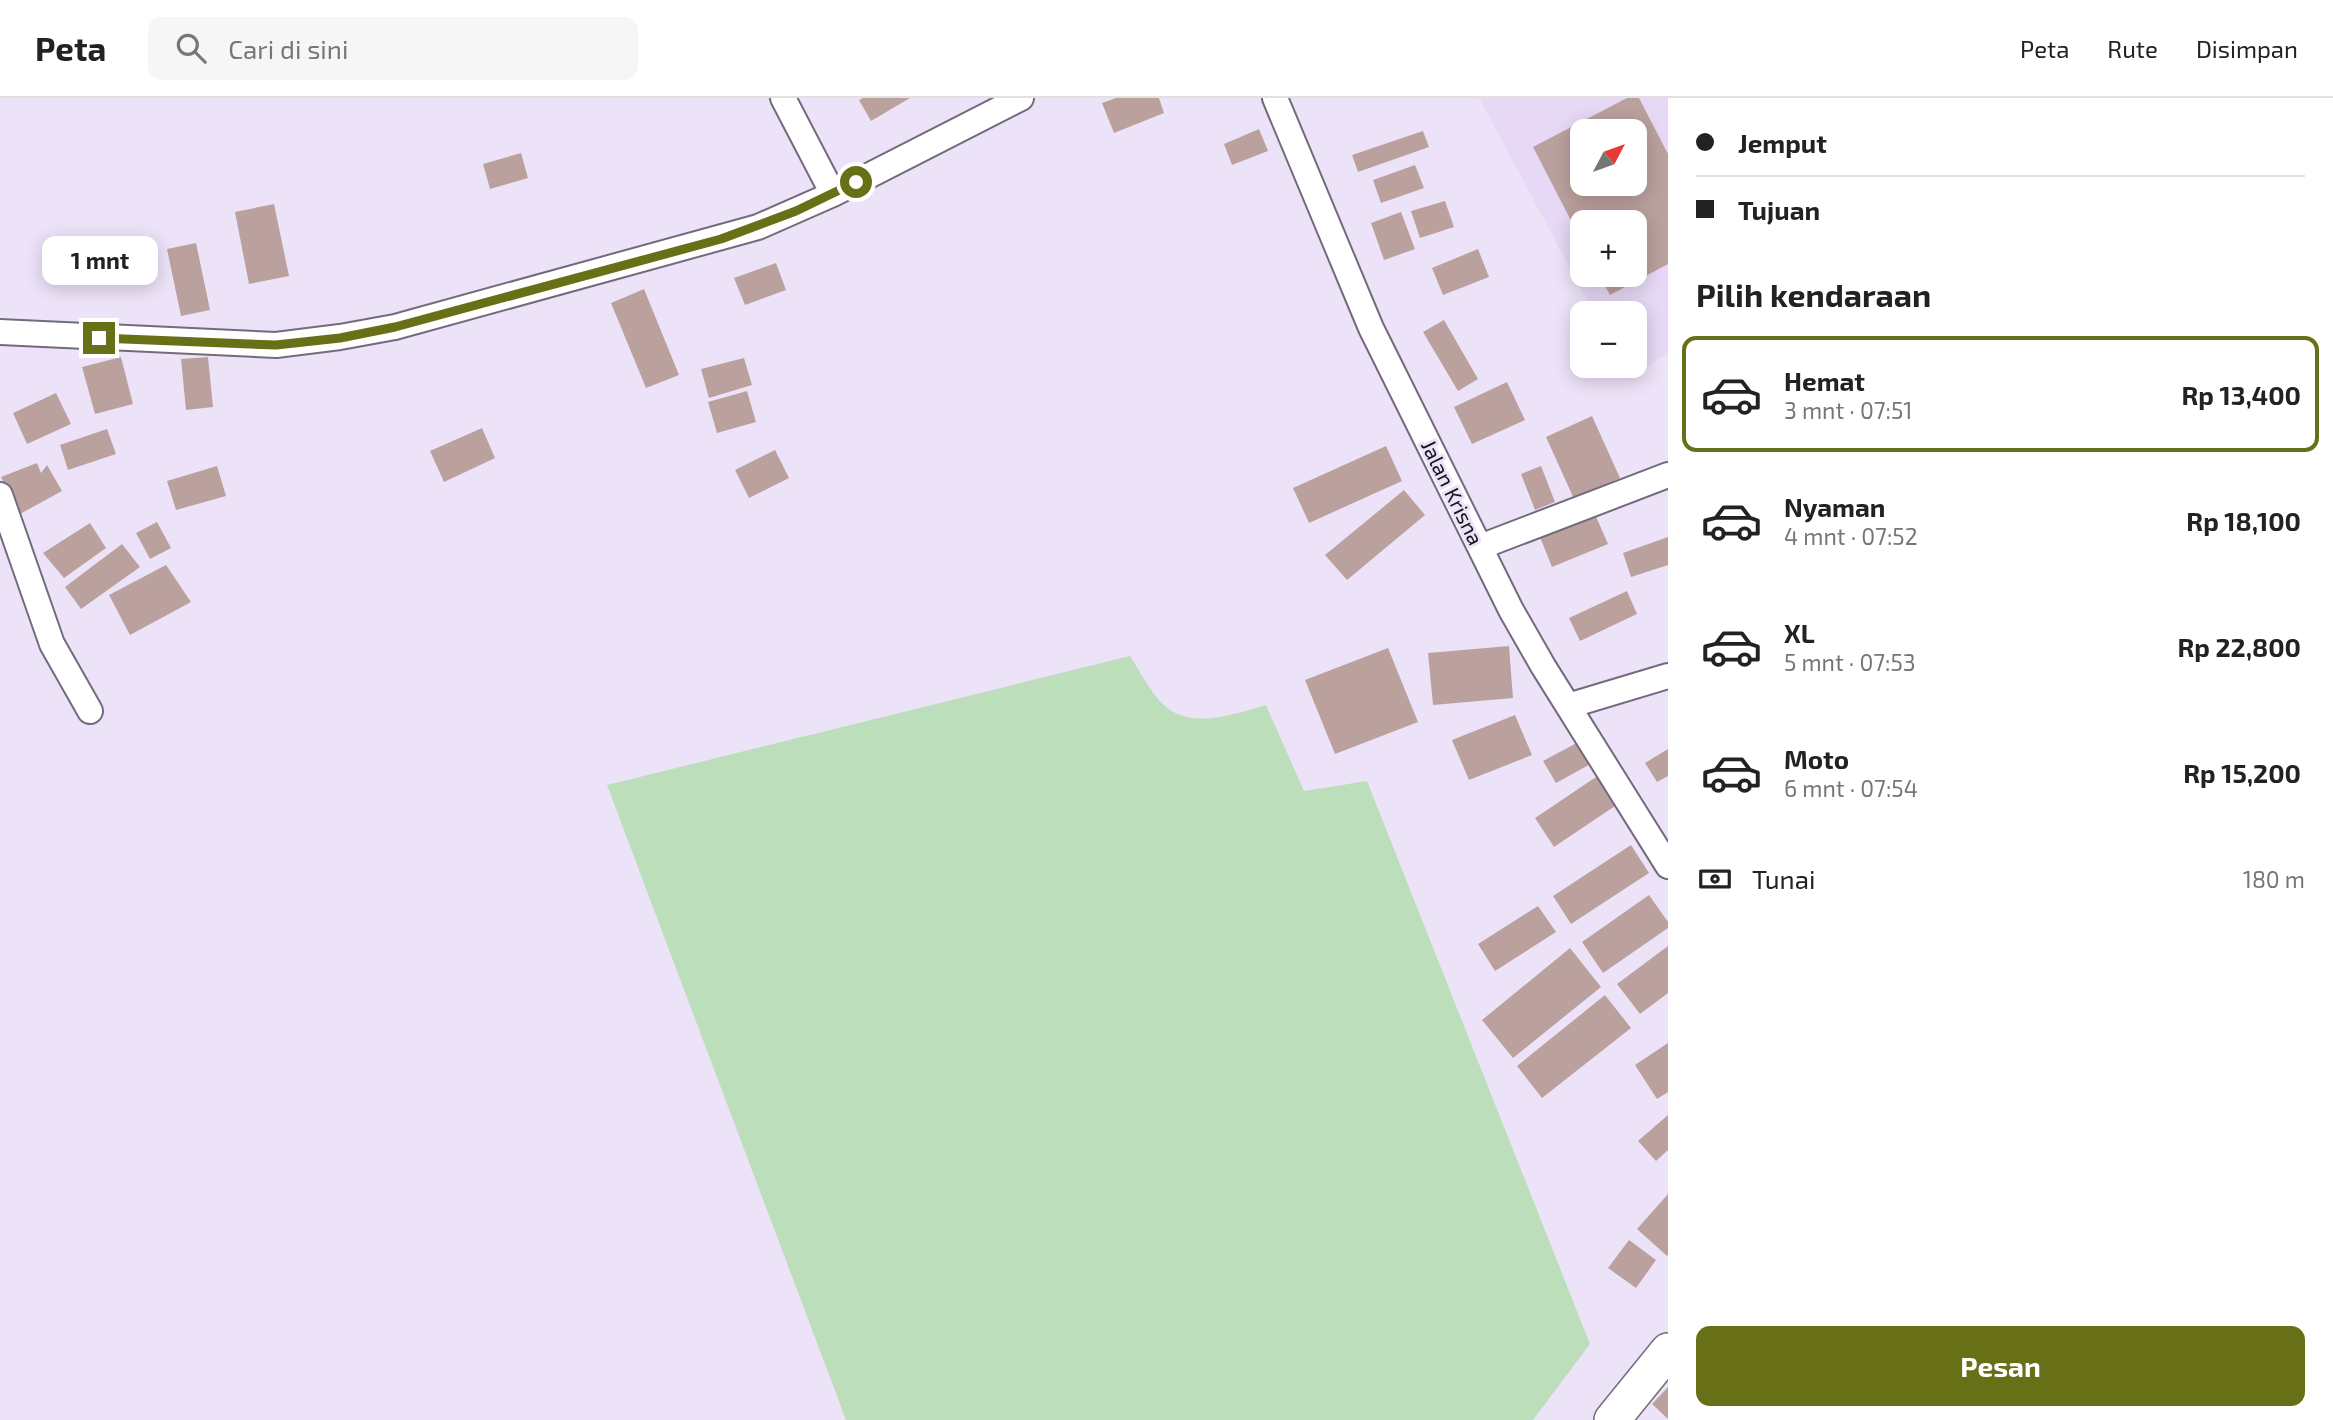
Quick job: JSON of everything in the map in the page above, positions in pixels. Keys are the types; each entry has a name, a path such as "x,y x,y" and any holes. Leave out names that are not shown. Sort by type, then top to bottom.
{"main road":[{"path":"1612,1420 1668,1351"}],"street":[{"path":"783,98 833,194"},
{"path":"0,332 276,345 340,338 395,327 721,239 784,216 833,194 1021,98"},
{"name":"Jalan Krisna","path":"1275,98 1371,328 1511,610 1668,866"},
{"path":"1480,547 1667,477"},
{"path":"0,495 52,644 90,711"},
{"path":"1568,706 1668,676"}],"shaded area":[{"path":"1479,98 1668,98 1668,353 1647,367 1647,301 1588,301 1580,287 1647,287 1647,210 1570,210 1570,268"}],"green space":[{"path":"1130,656 1155,695 1176,713 1201,719 1214,718 1266,705 1304,791 1367,781 1590,1344 1533,1420 846,1420 607,785"}],"building":[{"path":"910,98 871,121 859,100"},
{"path":"1116,98 1159,98 1164,113 1114,133 1102,103"},
{"path":"1627,98 1639,98 1668,154 1668,264 1647,275 1647,210 1570,210 1570,219 1533,147 1570,128 1570,196 1647,196 1647,119 1587,119"},
{"path":"1259,129 1268,151 1232,165 1224,144"},
{"path":"1423,131 1429,147 1358,172 1352,155"},
{"path":"521,153 528,178 490,189 483,164"},
{"path":"1415,165 1424,188 1381,203 1373,180"},
{"path":"1445,201 1454,227 1420,238 1411,211"},
{"path":"274,204 289,276 249,284 235,212"},
{"path":"1401,212 1415,249 1384,260 1371,223"},
{"path":"196,243 210,310 181,316 167,249"},
{"path":"1478,249 1489,277 1443,295 1432,268"},
{"path":"776,263 786,290 745,305 734,278"},
{"path":"1606,287 1625,287 1610,295"},
{"path":"644,289 679,375 646,388 611,303"},
{"path":"1444,320 1478,379 1458,391 1423,332"},
{"path":"121,357 133,404 95,414 82,367"},
{"path":"208,357 213,407 186,410 181,359"},
{"path":"744,358 752,385 709,398 701,369"},
{"path":"1507,382 1525,420 1472,444 1454,407"},
{"path":"747,391 756,422 717,433 708,402"},
{"path":"56,393 71,424 27,444 13,413"},
{"path":"1592,416 1620,478 1574,499 1546,437"},
{"path":"482,428 495,458 444,482 430,451"},
{"path":"107,429 116,454 68,470 60,445"},
{"path":"1386,446 1402,481 1309,523 1293,488"},
{"path":"775,450 789,478 749,498 735,470"},
{"path":"37,463 41,473 47,465 62,491 20,514 1,477"},
{"path":"217,466 226,496 176,510 167,481"},
{"path":"1541,466 1555,502 1535,510 1521,474"},
{"path":"1404,490 1425,515 1347,580 1325,555"},
{"path":"1591,505 1608,544 1552,567 1536,527"},
{"path":"157,522 171,548 150,559 136,533"},
{"path":"90,523 106,548 64,578 43,553"},
{"path":"1668,537 1668,565 1631,577 1623,553"},
{"path":"122,544 140,567 81,609 65,587"},
{"path":"166,565 191,602 130,635 109,595"},
{"path":"1627,591 1637,614 1580,641 1569,618"},
{"path":"1509,646 1513,698 1433,705 1428,653"},
{"path":"1388,648 1418,722 1335,754 1305,680"},
{"path":"1515,715 1532,755 1469,780 1452,740"},
{"path":"1584,739 1596,761 1556,783 1543,761"},
{"path":"1668,749 1668,776 1657,782 1645,763"},
{"path":"1599,775 1618,804 1554,847 1535,818"},
{"path":"1631,845 1649,873 1571,924 1553,896"},
{"path":"1649,895 1668,922 1668,928 1603,973 1582,942"},
{"path":"1538,906 1556,932 1495,971 1478,944"},
{"path":"1668,946 1668,993 1640,1014 1617,984"},
{"path":"1570,948 1601,987 1513,1058 1482,1020"},
{"path":"1605,995 1631,1028 1542,1098 1517,1066"},
{"path":"1668,1043 1668,1092 1657,1099 1635,1065"},
{"path":"1668,1115 1668,1150 1656,1161 1638,1141"},
{"path":"1668,1194 1668,1254 1667,1256 1637,1229"},
{"path":"1629,1240 1656,1260 1636,1288 1608,1268"},
{"path":"1668,1387 1668,1419 1652,1404"}],"route":[{"path":"99,338 276,345 340,338 395,327 721,239 796,211 856,182"}]}
